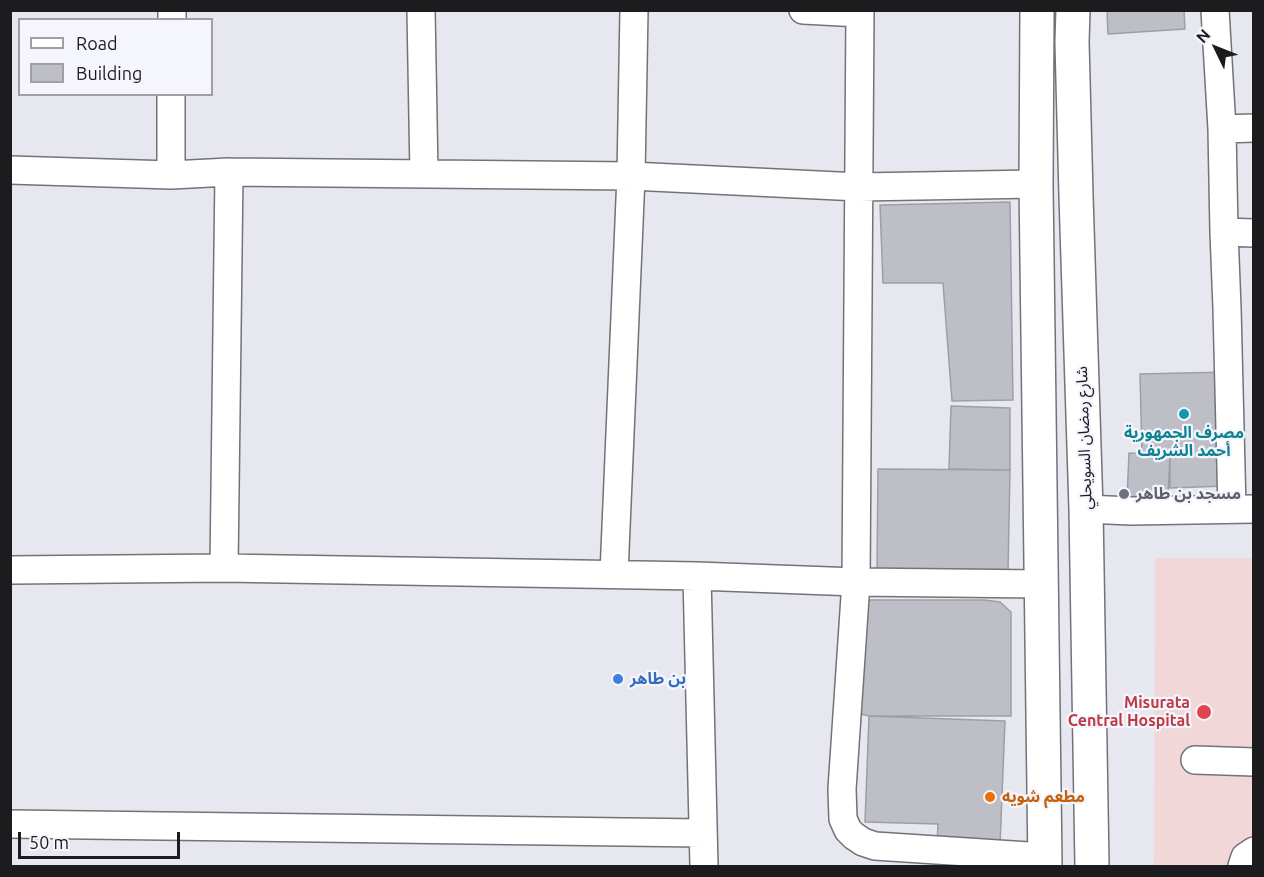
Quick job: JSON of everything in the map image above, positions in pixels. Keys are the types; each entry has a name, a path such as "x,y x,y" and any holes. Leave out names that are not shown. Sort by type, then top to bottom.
{"main road":[{"path":"1037,10 1036,184 1044,862"},
{"name":"شارع رمضان السويحلي","path":"1073,10 1072,42 1086,509 1092,867"}],"street":[{"path":"421,10 424,174"},
{"path":"614,574 630,176 634,10"},
{"path":"803,10 860,12 856,582 842,789 843,819 854,836 875,846 1044,862"},
{"path":"1086,509 1131,511 1243,509 1227,308 1222,129 1215,10"},
{"path":"171,96 171,175"},
{"path":"1222,129 1254,128"},
{"path":"10,170 171,175 229,172 630,176 859,187 1036,184"},
{"path":"224,568 229,172"},
{"path":"1224,232 1254,233"},
{"path":"10,570 224,568 614,574 1041,585"},
{"path":"697,576 704,867"},
{"path":"1195,760 1254,762"},
{"path":"10,824 702,833"},
{"path":"1242,867 1245,857 1254,851"}],"shaded area":[{"name":"Misurata Central Hospital","path":"1155,558 1253,558 1253,866 1154,866"}],"building":[{"path":"1107,10 1184,10 1185,29 1108,34"},
{"path":"1010,202 1013,400 952,401 943,283 883,283 880,205"},
{"name":"مصرف الجمهورية أحمد الشريف","path":"1227,372 1226,486 1170,488 1170,454 1142,454 1140,374"},
{"path":"951,406 1010,408 1010,470 949,469"},
{"path":"1129,453 1170,454 1168,497 1127,499"},
{"path":"878,469 1010,470 1008,571 877,569"},
{"path":"862,600 1000,602 1011,612 1011,716 869,716 861,714"},
{"path":"869,716 1005,721 1000,845 937,843 938,824 865,822"},
{"path":"1005,863 1005,866 924,866"}],"place":[{"name":"مصرف الجمهورية أحمد الشريف","path":"1184,414"},
{"name":"مسجد بن طاهر","path":"1124,494"},
{"name":"بن طاهر","path":"618,679"},
{"name":"Misurata Central Hospital","path":"1204,712"},
{"name":"مطعم شويه","path":"990,797"}]}
